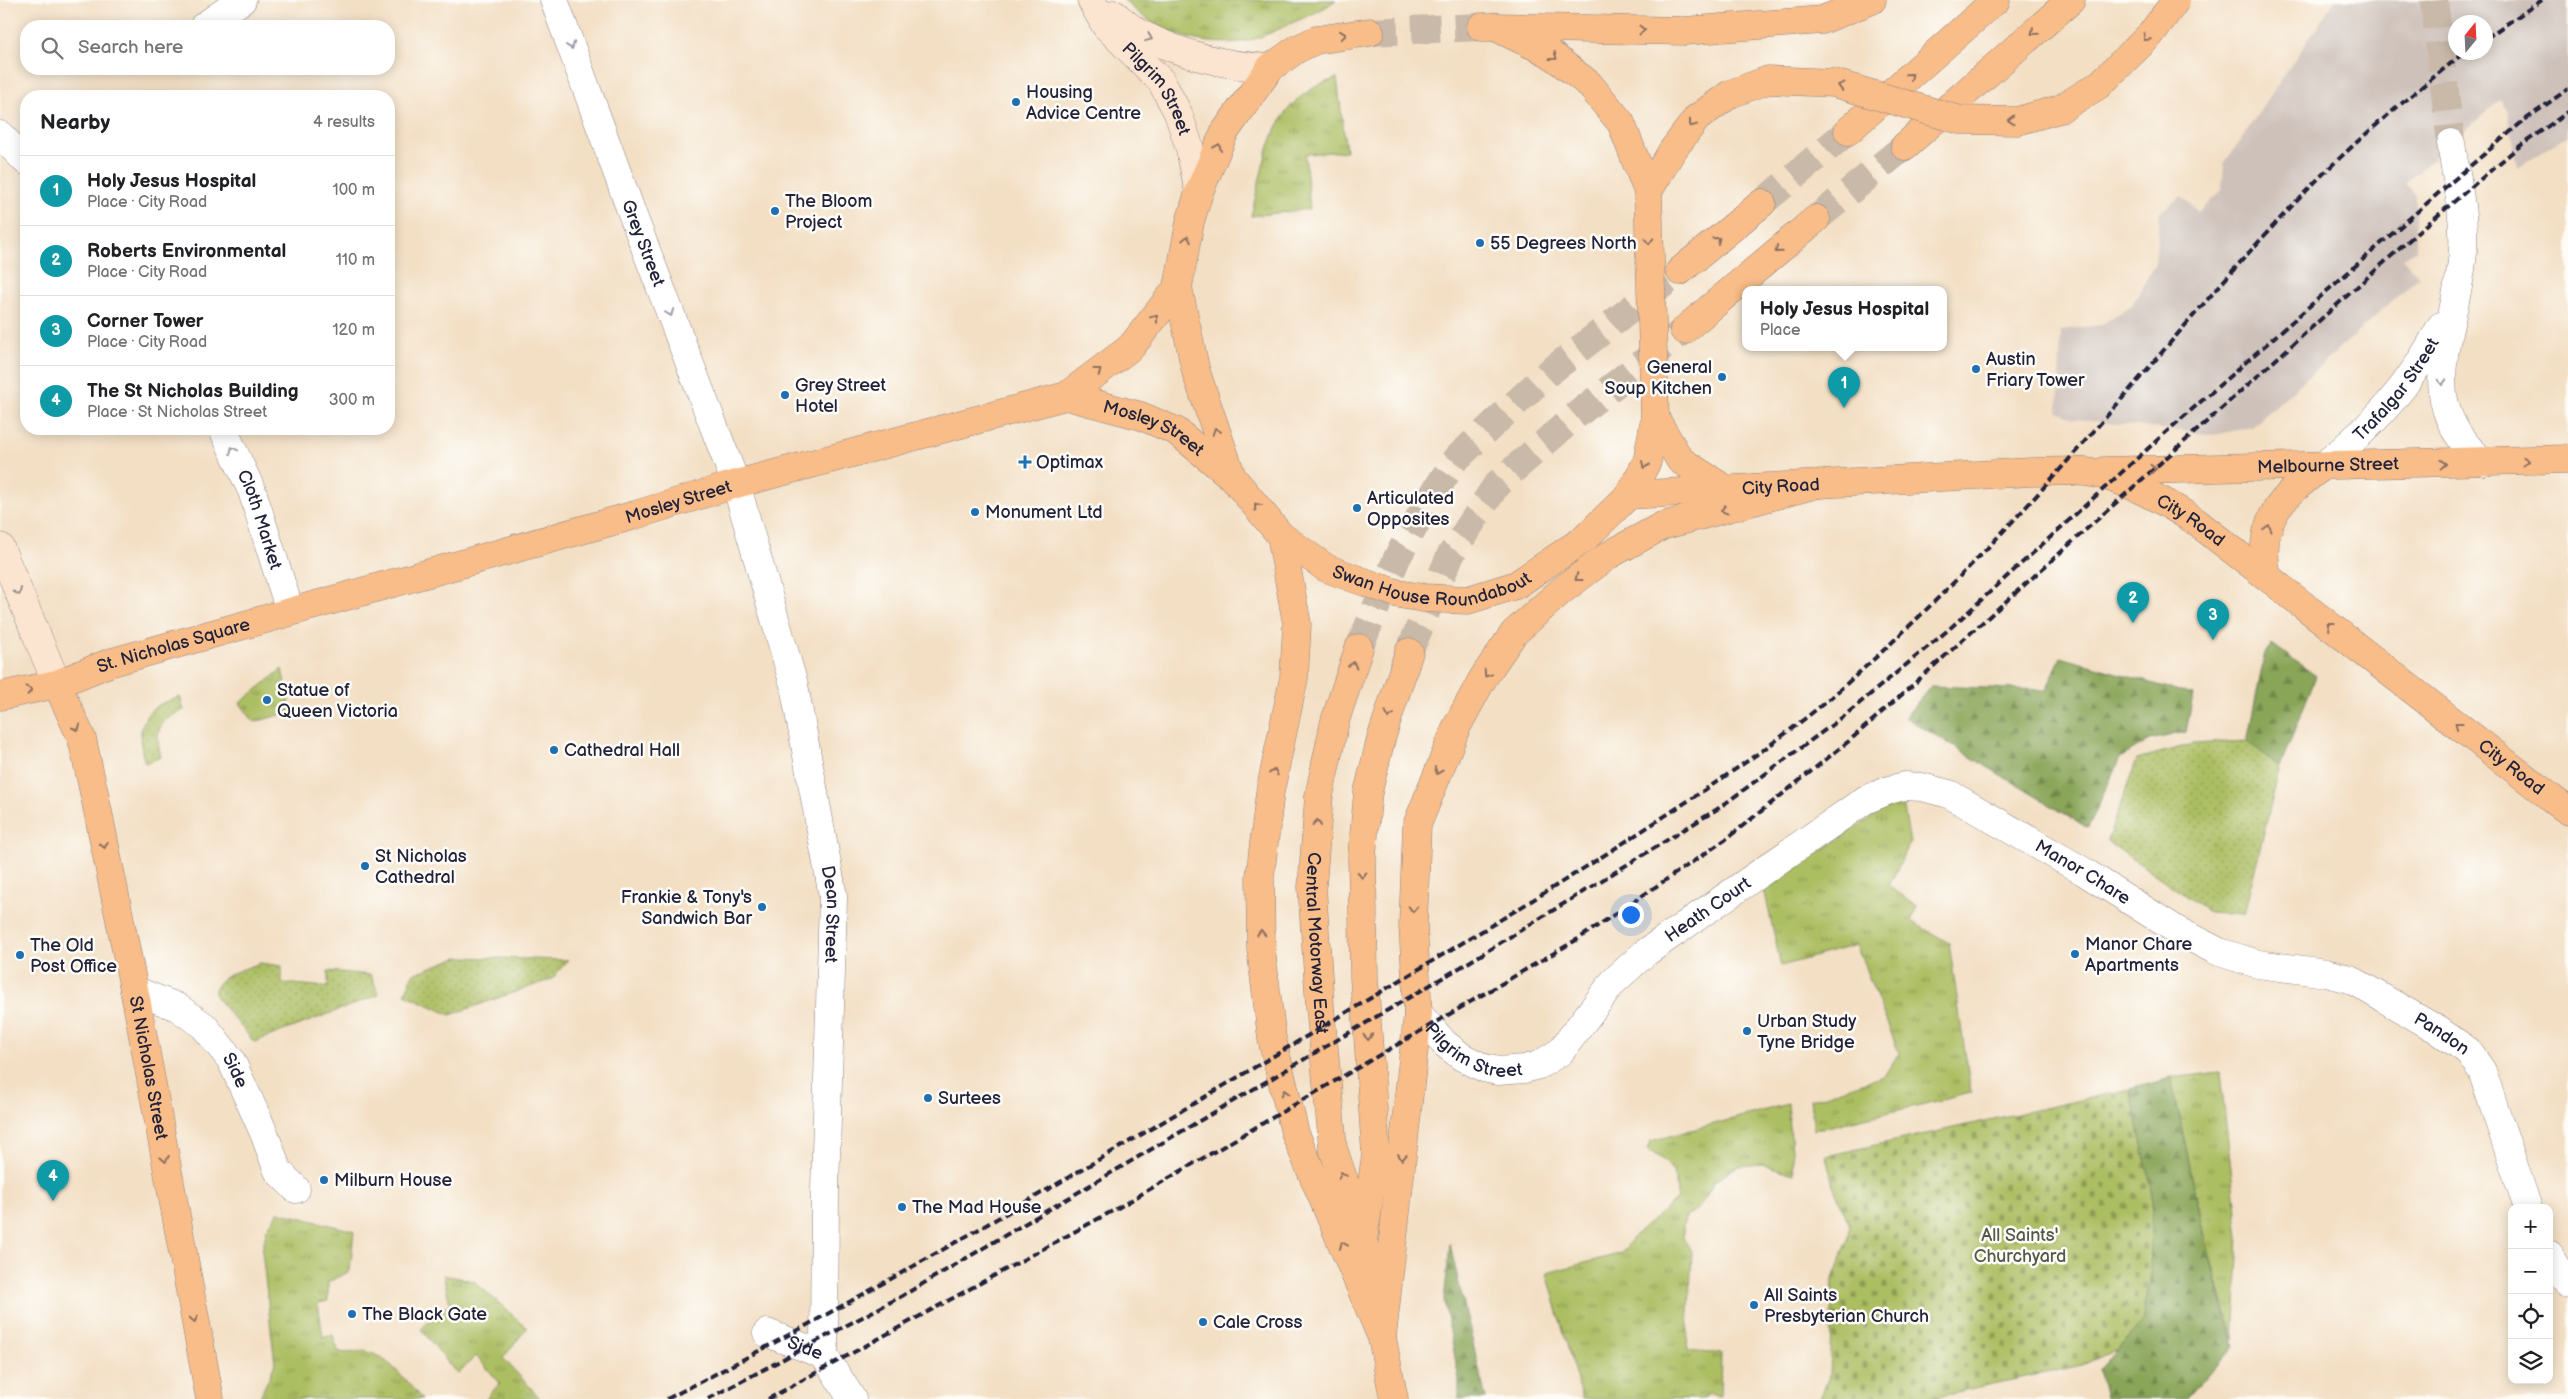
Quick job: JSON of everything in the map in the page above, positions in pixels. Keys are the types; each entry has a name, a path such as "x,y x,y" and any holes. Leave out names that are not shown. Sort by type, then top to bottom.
{"main road":[{"name":"Swan House Roundabout","path":"1370,32 1316,40 1297,49 1270,68 1224,133 1199,192 1190,222 1178,287 1196,372 1232,477 1281,536 1326,568 1399,594 1423,598 1468,600 1516,585 1550,564 1584,539 1629,496 1647,462 1655,418 1648,192 1621,123 1589,84 1549,53 1488,27 1685,31 1822,20 1872,0"},
{"path":"1848,131 1996,0"},
{"path":"1905,146 2071,0"},
{"path":"1648,192 1672,151 1697,118 1730,94 1768,80 1834,84 1960,120 2017,121 2060,109 2099,85 2151,34 2176,0"},
{"path":"1680,271 1762,203"},
{"path":"1684,330 1816,219"},
{"name":"Mosley Street","path":"290,611 635,515 736,484 1066,396 1131,348 1178,287"},
{"name":"Mosley Street","path":"1066,396 1141,416 1176,431 1232,477"},
{"name":"City Road","path":"1655,418 1680,460 1725,489"},
{"name":"Melbourne Street","path":"2087,472 2568,459"},
{"path":"2267,576 2264,550 2265,538 2276,507 2297,485 2322,467"},
{"name":"City Road","path":"1629,496 1821,483 2087,472 2134,488 2175,508 2267,576 2568,810"},
{"path":"1382,1338 1418,1013 1413,925 1417,825 1457,726 1483,678 1514,634 1561,591 1608,555 1662,526 1821,483"},
{"path":"1281,536 1297,624 1294,678 1270,792 1260,877 1261,949 1272,1038 1295,1133 1382,1338 1394,1399"},
{"name":"St. Nicholas Square","path":"0,696 57,684 109,662 290,611"},
{"name":"Central Motorway East","path":"1359,648 1335,721 1319,796 1312,887 1320,1006 1333,1148 1363,1238 1382,1338"},
{"name":"Central Motorway East","path":"1363,1238 1376,1155 1364,977 1362,856 1368,792 1381,739 1409,652"},
{"name":"St Nicholas Street","path":"57,684 82,739 134,990 210,1399"}],"street":[{"path":"213,20 242,0"},
{"name":"Grey Street","path":"554,0 633,216 736,484"},
{"name":"Pilgrim Street","path":"1091,0 1106,25 1161,81 1178,113 1190,149 1199,192"},
{"name":"Pilgrim Street","path":"1095,0 1141,35 1191,55 1246,67 1270,68"},
{"path":"0,135 20,155"},
{"name":"Trafalgar Street","path":"2451,144 2463,222 2464,247 2462,272 2454,300 2442,366 2442,390 2445,405 2458,436 2468,450 2484,462"},
{"name":"Trafalgar Street","path":"2322,467 2375,421 2397,397 2430,349 2454,300"},
{"name":"Cloth Market","path":"226,435 252,491 290,611"},
{"name":"Dean Street","path":"736,484 794,685 833,886 824,1355"},
{"path":"0,547 57,684"},
{"name":"Manor Chare","path":"1904,786 1930,788 1960,799 2083,871 2178,931 2219,952 2258,964"},
{"name":"Heath Court","path":"1539,1065 1560,1052 1603,994 1645,954 1865,800 1904,786"},
{"name":"Pandon","path":"2258,964 2326,973 2350,979 2438,1030 2468,1051 2482,1071 2527,1204"},
{"name":"Side","path":"134,990 177,1007 204,1026 231,1060 264,1133 278,1171 296,1188"},
{"name":"Pilgrim Street","path":"1418,1013 1454,1052 1478,1065 1498,1071 1524,1069 1539,1065"},
{"path":"2553,1261 2568,1285"},
{"name":"Side","path":"767,1333 824,1355 852,1399"}],"shaded area":[{"path":"2335,0 2568,0 2568,135 2518,167 2508,112 2500,100 2405,183 2416,195 2416,251 2402,258 2419,277 2252,427 2214,435 2074,419 2058,412 2061,330 2101,325 2132,305 2155,263 2160,212 2182,196 2198,212 2222,190 2224,164"}],"green space":[{"path":"1124,0 1336,0 1315,13 1264,36 1252,40 1229,43 1196,40 1180,36 1137,12"},
{"path":"1337,78 1346,151 1305,154 1310,209 1251,216 1267,152 1274,132 1284,115 1297,100 1315,87"},
{"path":"2272,644 2316,676 2280,767 2247,741 2265,653"},
{"path":"2061,657 2193,695 2186,732 2150,740 2120,758 2088,828 1905,717 1931,686 2046,690"},
{"path":"282,669 291,712 254,722 240,703"},
{"path":"180,697 184,710 169,718 160,727 158,739 161,757 145,763 141,749 141,734 142,726 148,713 163,703"},
{"path":"2247,741 2280,767 2244,914 2209,912 2107,841 2137,759 2193,744"},
{"path":"1902,797 1910,843 1889,886 1917,906 1911,921 1949,943 1971,1093 1814,1130 1810,1100 1884,1076 1899,1053 1856,945 1781,966 1764,889"},
{"path":"458,957 568,960 552,979 450,1015 405,994 413,974"},
{"path":"260,963 282,966 282,983 328,987 328,971 371,975 379,995 254,1042 215,996 215,989 224,978"},
{"path":"2220,1072 2239,1238 2233,1340 2206,1241 2171,1078"},
{"path":"2171,1078 2206,1241 2233,1346 2187,1399 2106,1399 2099,1369 2142,1322 2152,1192 2130,1089"},
{"name":"All Saints' Churchyard","path":"2130,1089 2152,1192 2150,1279 2142,1322 2116,1350 2082,1365 1923,1399 1820,1399 1829,1376 1833,1279 1849,1237 1850,1226 1833,1185 1826,1156"},
{"path":"1788,1104 1794,1174 1762,1164 1740,1166 1730,1170 1715,1181 1699,1208 1686,1217 1683,1225 1683,1238 1692,1252 1687,1350 1721,1353 1720,1396 1708,1394 1704,1399 1582,1399 1547,1273 1622,1253 1635,1235 1677,1199 1674,1175 1667,1164 1648,1150 1651,1141"},
{"path":"278,1212 354,1231 350,1271 328,1282 328,1301 318,1303 323,1337 333,1335 338,1351 346,1353 364,1351 384,1360 398,1372 422,1399 259,1399 275,1364 262,1251 267,1229"},
{"path":"1450,1245 1486,1399 1459,1399 1459,1379 1444,1300"},
{"path":"443,1275 474,1281 527,1328 503,1358 541,1399 486,1399 500,1383 476,1356 457,1374 421,1329 450,1303"}],"tunnel":[{"path":"2434,0 2451,143"},
{"path":"1370,32 1481,27"},
{"path":"1762,203 1848,131"},
{"path":"1816,219 1905,146"},
{"path":"1359,648 1397,558 1425,507 1455,460 1547,374 1680,271"},
{"path":"1409,652 1450,556 1497,484 1579,413 1684,330"}],"railway":[{"path":"2493,33 2542,0"},
{"path":"667,1399 934,1255 1109,1154 1581,870 1769,746 1836,693 1939,597 2005,530 2289,209 2335,162 2455,60"},
{"path":"708,1399 902,1296 1466,964 1719,808 1844,716 1947,631 2164,434 2442,190 2522,122 2568,89"},
{"path":"768,1399 1116,1209 1578,939 1725,840 1849,741 2416,234 2516,149 2568,112"}],"place":[{"name":"Housing Advice Centre","path":"1016,102"},
{"name":"The Bloom Project","path":"775,211"},
{"name":"55 Degrees North","path":"1480,243"},
{"name":"Austin Friary Tower","path":"1976,369"},
{"name":"General Soup Kitchen","path":"1722,377"},
{"name":"Grey Street Hotel","path":"785,395"},
{"name":"Holy Jesus Hospital","path":"1844,408"},
{"name":"Optimax","path":"1025,462"},
{"name":"Articulated Opposites","path":"1357,508"},
{"name":"Monument Ltd","path":"975,512"},
{"name":"Roberts Environmental","path":"2133,623"},
{"name":"Corner Tower","path":"2213,640"},
{"name":"Statue of Queen Victoria","path":"267,700"},
{"name":"Cathedral Hall","path":"554,750"},
{"name":"St Nicholas Cathedral","path":"365,866"},
{"name":"Frankie & Tony's Sandwich Bar","path":"762,907"},
{"name":"Manor Chare Apartments","path":"2075,954"},
{"name":"The Old Post Office","path":"20,955"},
{"name":"Urban Study Tyne Bridge","path":"1747,1031"},
{"name":"Surtees","path":"928,1098"},
{"name":"Milburn House","path":"324,1180"},
{"name":"The St Nicholas Building","path":"53,1201"},
{"name":"The Mad House","path":"902,1207"},
{"name":"All Saints Presbyterian Church","path":"1754,1305"},
{"name":"The Black Gate","path":"352,1314"},
{"name":"Cale Cross","path":"1203,1322"}]}
